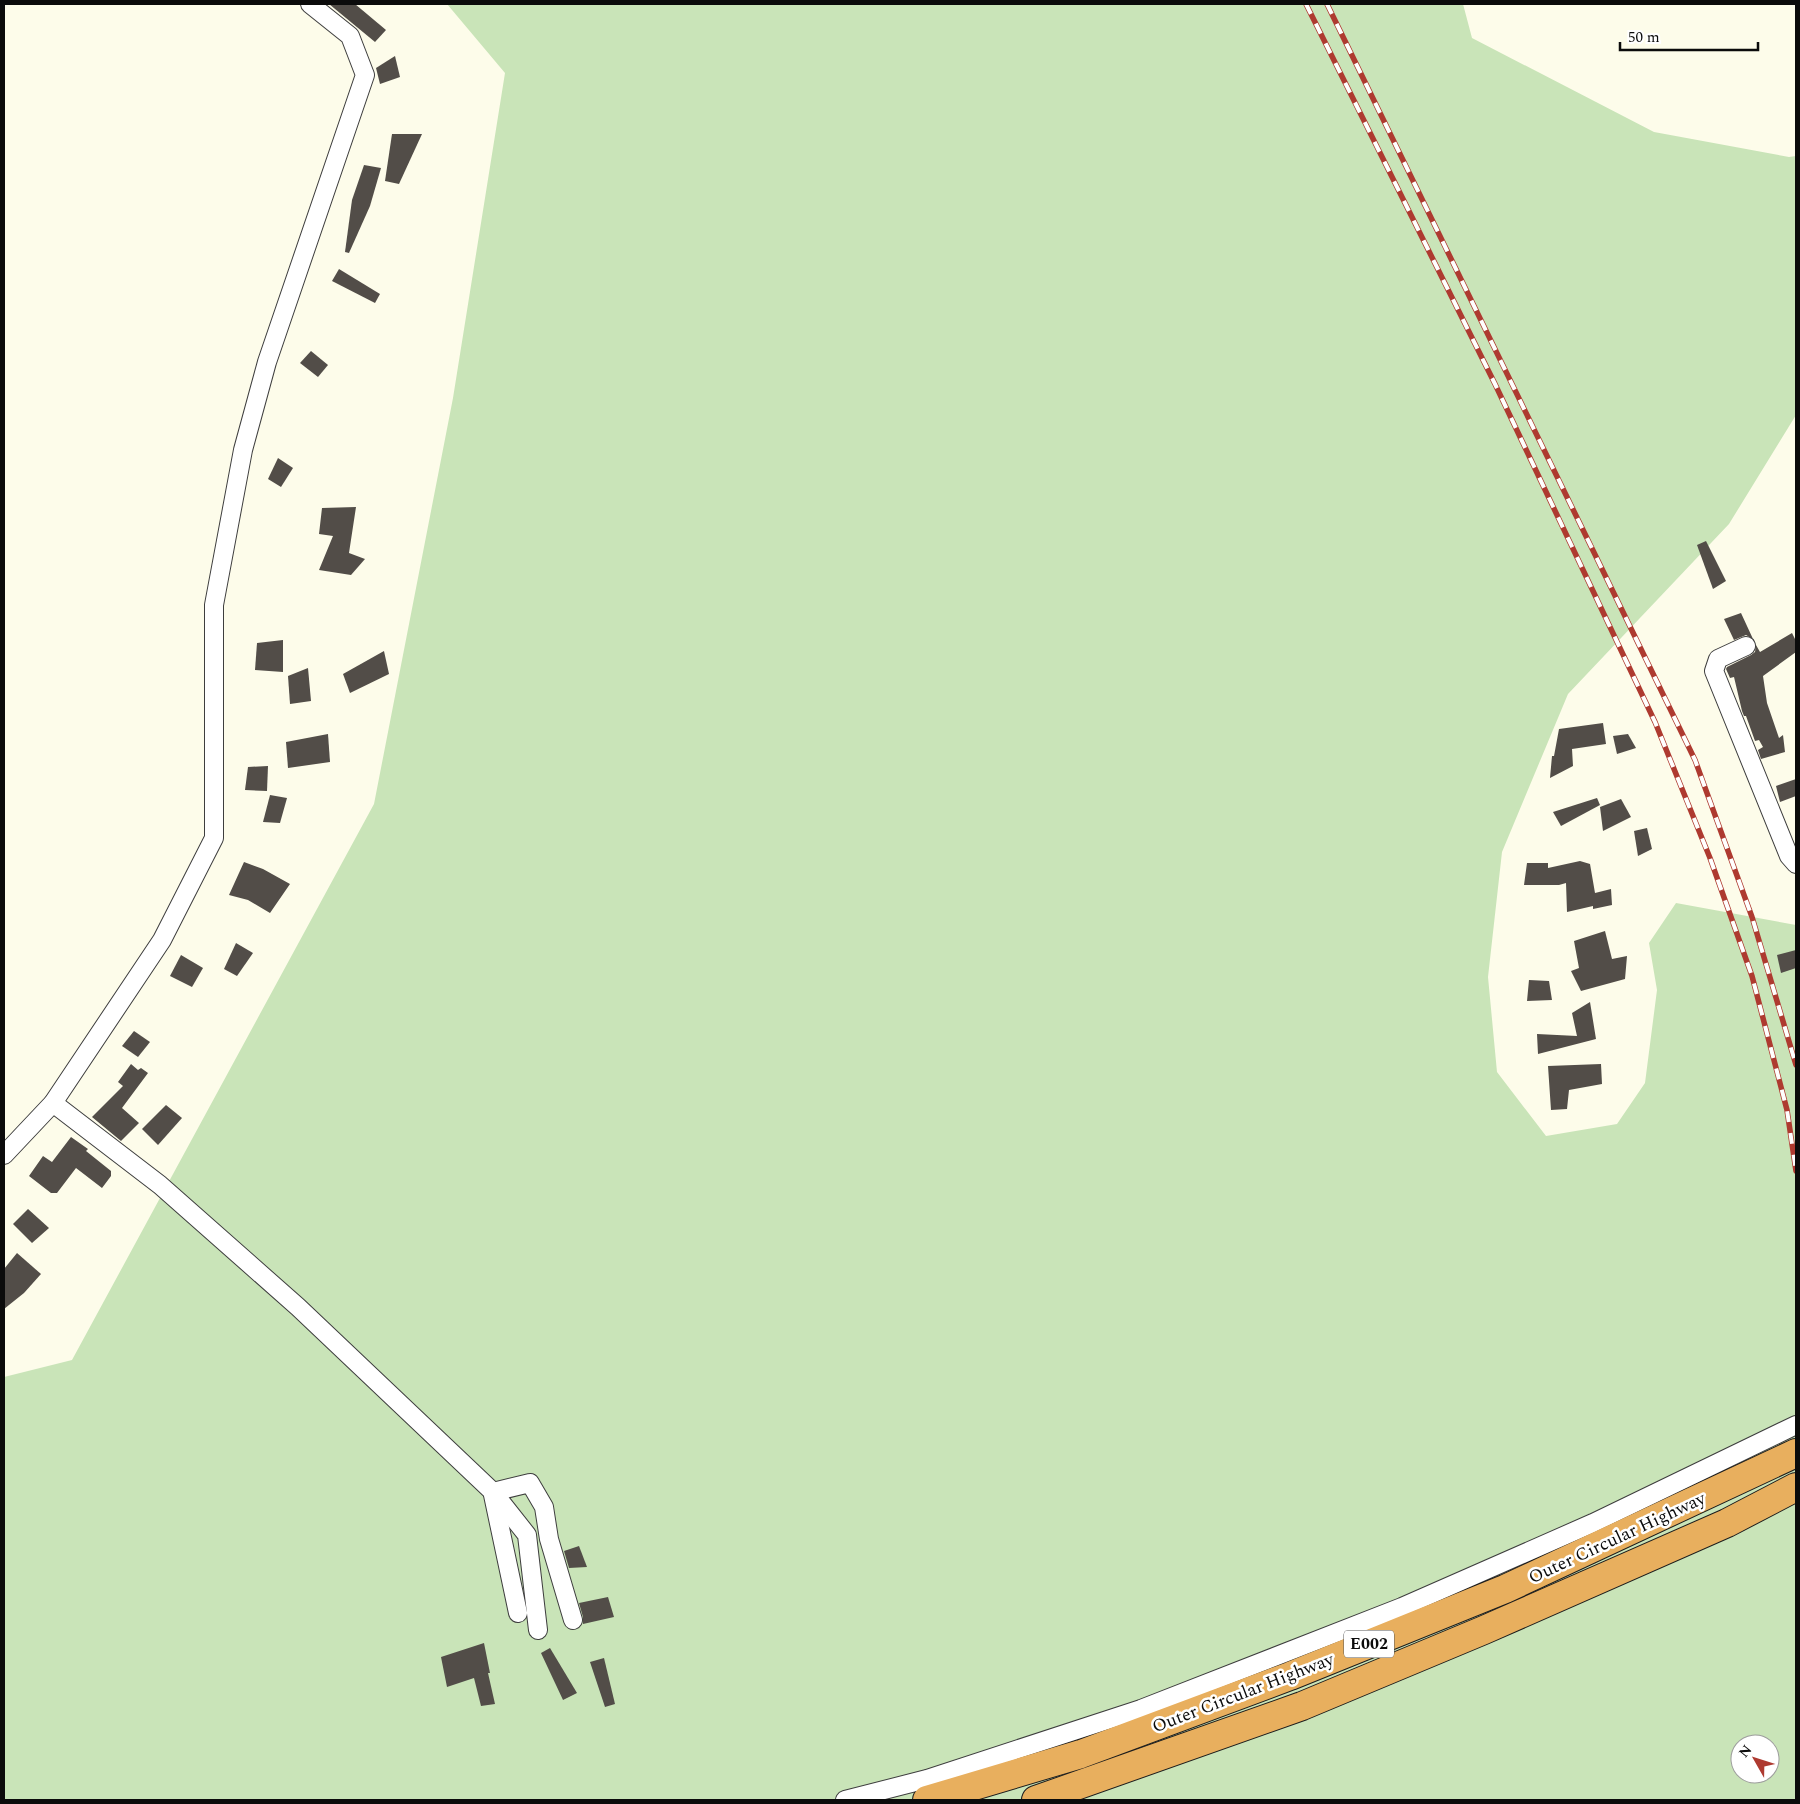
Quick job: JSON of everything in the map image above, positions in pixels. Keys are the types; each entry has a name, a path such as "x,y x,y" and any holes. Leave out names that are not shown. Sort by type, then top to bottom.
{"highway":[{"name":"Outer Circular Highway","path":"927,1800 1081,1754 1290,1676 1505,1589 1796,1453"},
{"name":"Outer Circular Highway","path":"1036,1800 1302,1706 1484,1630 1718,1527 1796,1487"}],"street":[{"path":"4,1155 53,1103 162,940 214,838 214,605 243,450 267,362 365,75 350,36 310,4"},
{"path":"1746,646 1718,659 1714,670 1789,856 1796,864"},
{"path":"53,1103 160,1185 298,1307 493,1492 527,1535 538,1630"},
{"path":"844,1800 927,1779 1141,1709 1402,1607 1593,1524 1796,1425"},
{"path":"493,1492 530,1484 544,1507 549,1539 573,1620"},
{"path":"493,1492 518,1613"}],"green space":[{"path":"447,4 1463,4 1472,38 1654,132 1789,157 1796,156 1796,415 1729,524 1568,694 1502,852 1488,977 1497,1072 1546,1136 1617,1124 1645,1083 1657,990 1649,943 1676,903 1796,925 1796,1800 4,1800 4,1377 72,1360 374,804 453,398 505,73"}],"building":[{"path":"329,4 355,4 386,30 375,42"},
{"path":"395,56 400,77 380,84 376,68"},
{"path":"392,134 422,134 399,184 385,181"},
{"path":"364,165 381,168 370,206 349,253 345,252 352,200"},
{"path":"339,269 380,294 375,303 332,281"},
{"path":"311,351 328,365 318,377 300,363"},
{"path":"278,458 293,468 281,487 268,479"},
{"path":"356,507 349,553 365,559 351,575 319,570 333,536 319,534 322,508"},
{"path":"1706,541 1726,581 1713,589 1697,545"},
{"path":"1741,613 1753,639 1746,635 1734,640 1724,619"},
{"path":"1792,633 1796,641 1796,652 1763,676 1767,703 1779,738 1783,735 1785,752 1761,759 1758,750 1763,747 1759,740 1755,741 1746,716 1744,716 1742,711 1734,677 1730,678 1726,669 1755,652 1756,645 1760,652"},
{"path":"283,640 283,672 255,670 257,643"},
{"path":"384,651 389,674 350,693 343,674"},
{"path":"308,668 311,701 290,704 288,676"},
{"path":"1603,723 1606,744 1572,749 1573,766 1550,778 1552,756 1554,756 1559,729"},
{"path":"328,734 330,762 288,768 286,742"},
{"path":"1628,734 1636,748 1617,754 1613,736"},
{"path":"268,766 267,791 245,790 248,767"},
{"path":"1796,779 1796,796 1780,802 1776,786"},
{"path":"270,795 287,798 280,823 263,822"},
{"path":"1597,798 1600,805 1561,826 1553,812"},
{"path":"1621,799 1631,817 1603,831 1600,807"},
{"path":"1647,828 1652,849 1638,856 1634,831"},
{"path":"1580,861 1590,864 1595,893 1611,889 1612,905 1593,909 1593,906 1567,912 1566,883 1559,885 1524,885 1527,863 1548,863 1548,868"},
{"path":"244,862 263,869 290,884 270,913 248,900 229,895"},
{"path":"1605,931 1612,959 1627,956 1625,979 1581,991 1571,971 1579,968 1574,941"},
{"path":"236,943 253,953 237,976 224,969"},
{"path":"1796,950 1796,968 1781,973 1777,955"},
{"path":"181,955 203,968 192,987 170,976"},
{"path":"1529,980 1549,981 1552,1000 1527,1001"},
{"path":"1590,1002 1596,1039 1538,1054 1537,1034 1577,1036 1572,1013"},
{"path":"134,1031 150,1042 138,1057 122,1046"},
{"path":"131,1064 138,1070 141,1068 148,1073 122,1108 139,1123 121,1141 92,1117 123,1086 118,1082"},
{"path":"1601,1064 1602,1084 1569,1090 1567,1109 1551,1110 1548,1066"},
{"path":"166,1105 182,1118 158,1145 142,1129"},
{"path":"71,1137 88,1149 86,1151 111,1171 111,1176 102,1188 76,1168 57,1193 51,1193 29,1176 43,1156 52,1162"},
{"path":"28,1209 49,1228 32,1243 13,1224"},
{"path":"17,1253 41,1274 24,1293 4,1309 4,1269"},
{"path":"579,1546 587,1567 569,1568 564,1551"},
{"path":"608,1597 614,1617 583,1624 579,1603"},
{"path":"484,1643 495,1704 481,1706 474,1678 447,1687 441,1657"},
{"path":"550,1648 577,1693 563,1700 541,1653"},
{"path":"604,1658 615,1704 605,1707 590,1662"}],"railway":[{"path":"1306,4 1495,384 1655,722 1710,858 1752,976 1787,1110 1796,1171"},
{"path":"1327,4 1695,760 1752,917 1796,1065"}]}
